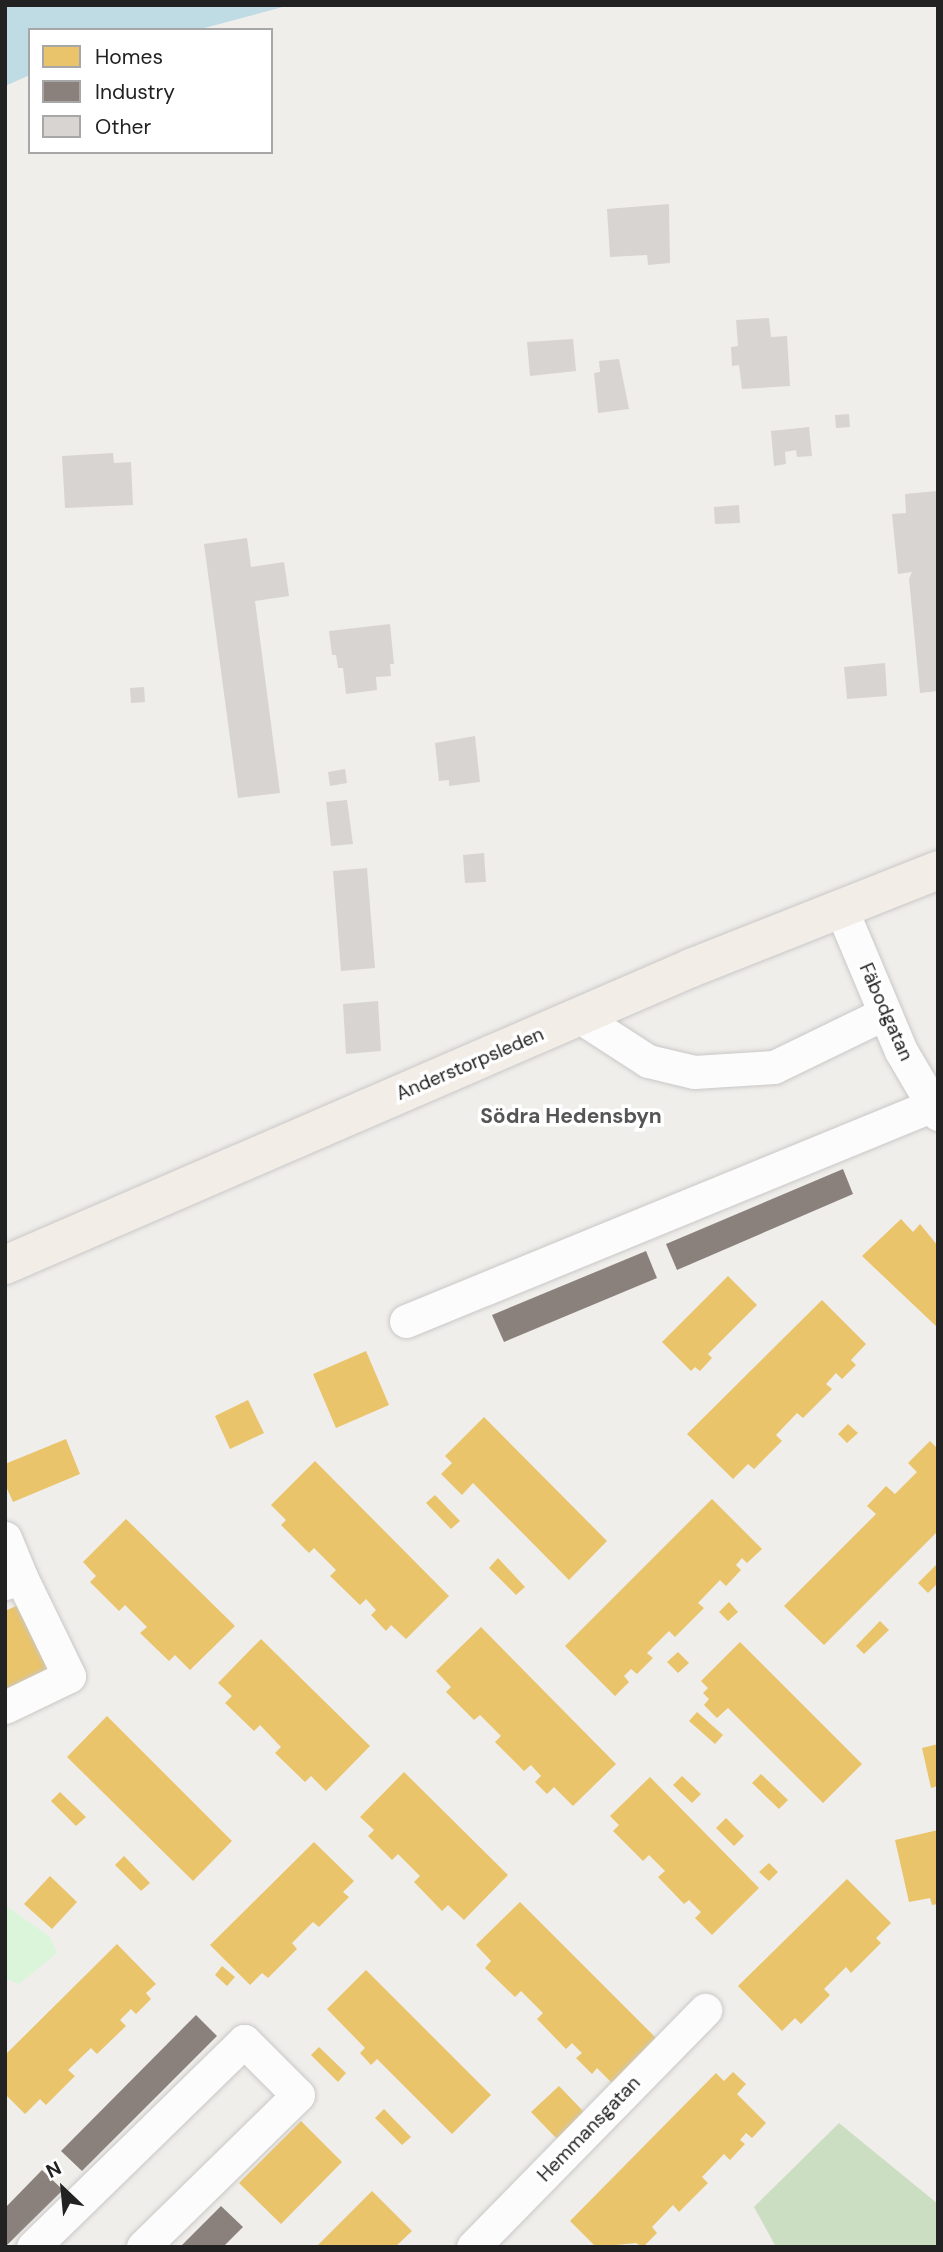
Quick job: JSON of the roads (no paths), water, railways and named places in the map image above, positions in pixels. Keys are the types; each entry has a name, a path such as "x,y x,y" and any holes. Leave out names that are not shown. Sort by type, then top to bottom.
{"main road":[{"name":"Anderstorpsleden","path":"5,1265 841,906 938,870"}],"street":[{"name":"Fäbodgatan","path":"841,906 885,1013 936,1107"},
{"path":"580,1017 648,1061 694,1072 774,1067 885,1013"},
{"path":"406,1321 936,1107"},
{"path":"5,1538 13,1580 69,1676 5,1707"},
{"name":"Hemmansgatan","path":"473,2247 705,2010"},
{"path":"33,2247 244,2041 298,2095 143,2247"}],"water":[{"path":"5,5 290,5 204,28 28,28 28,76 5,86"}],"district":[{"name":"Södra Hedensbyn","path":"571,1116"}]}
